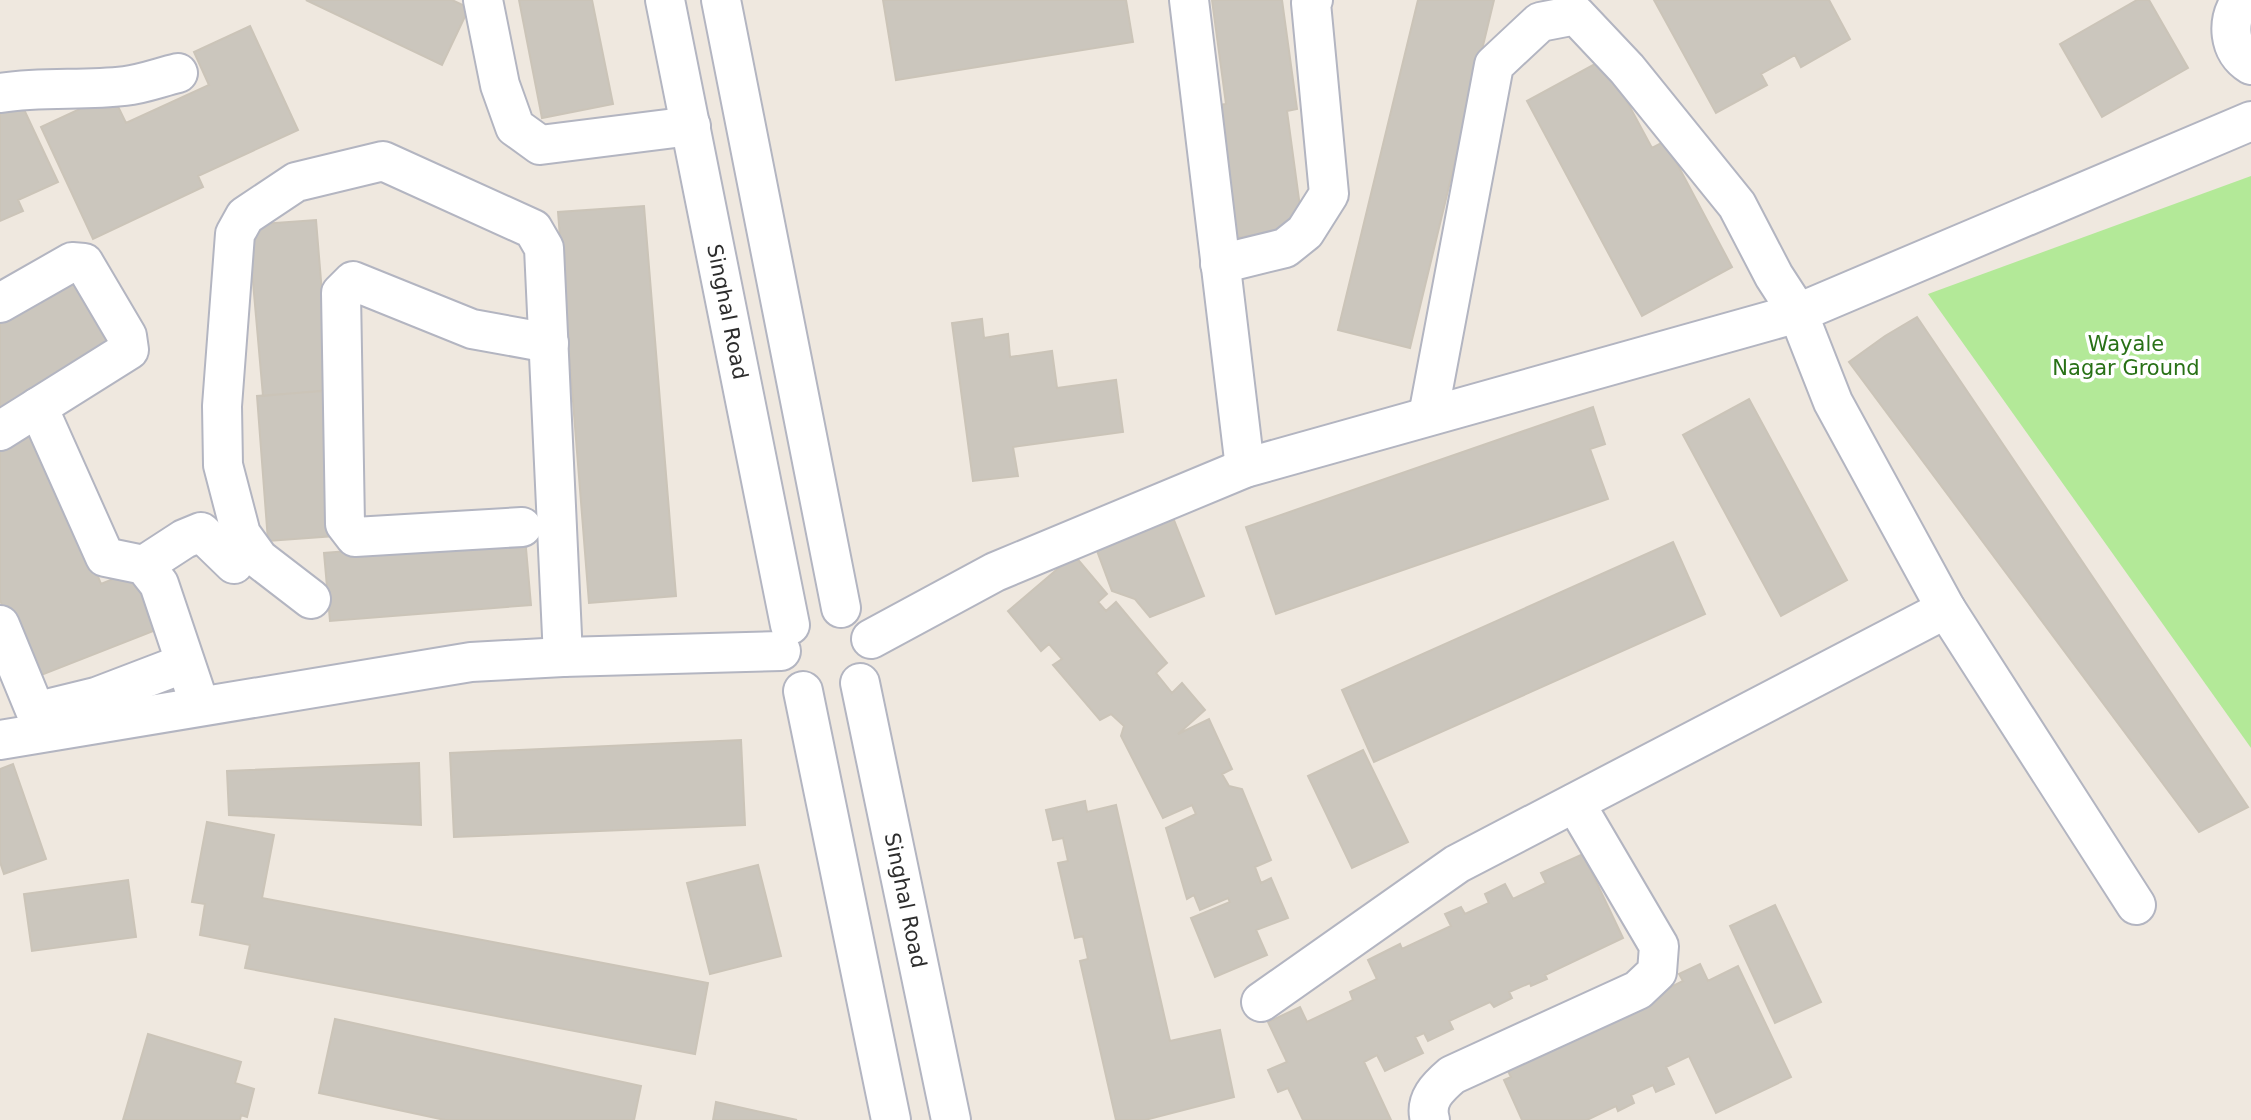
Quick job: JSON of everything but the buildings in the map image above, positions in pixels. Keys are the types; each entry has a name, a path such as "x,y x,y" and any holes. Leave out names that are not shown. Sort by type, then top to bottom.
{"street":[{"path":"483,0 500,85 515,127 540,145 691,126"},
{"name":"Singhal Road","path":"665,0 786,638"},
{"path":"721,0 841,608"},
{"path":"1189,0 1245,468"},
{"path":"1220,264 1285,248 1305,232 1329,194 1311,3 1313,0"},
{"path":"2241,0 2231,22 2232,37 2236,50 2251,65"},
{"path":"1428,416 1494,65 1540,22 1576,15 1627,68 1737,205 1774,276 1798,313 1833,402 1946,609 2136,905"},
{"path":"0,93 22,89 127,86 178,73"},
{"path":"871,639 995,572 1245,468 1798,313 2251,121"},
{"path":"311,598 259,559 241,534 222,465 222,406 235,234 245,216 296,182 383,161 533,229 544,248 563,657"},
{"path":"0,303 72,261 84,263 127,337 129,350 0,431"},
{"path":"522,527 355,537 345,524 341,293 353,281 472,329 549,343"},
{"path":"38,407 105,557 144,565 159,584 200,706"},
{"path":"144,565 184,539 201,532 234,564"},
{"path":"812,608 841,608 859,619 871,639 873,654 860,683 848,692 833,697 817,696 803,691 783,666 786,638 800,615 812,608"},
{"path":"1261,1002 1457,864 1946,609"},
{"path":"0,625 40,722"},
{"path":"40,722 200,706 471,662 786,638"},
{"path":"0,740 96,697 184,663"},
{"name":"Singhal Road","path":"860,683 951,1120"},
{"path":"803,691 891,1120"},
{"path":"1430,1120 1427,1111 1435,1090 1452,1075 1638,990 1657,972 1659,946 1574,803"}],"green space":[{"name":"Wayale Nagar Ground","path":"2251,176 2251,748 1928,294"}]}
